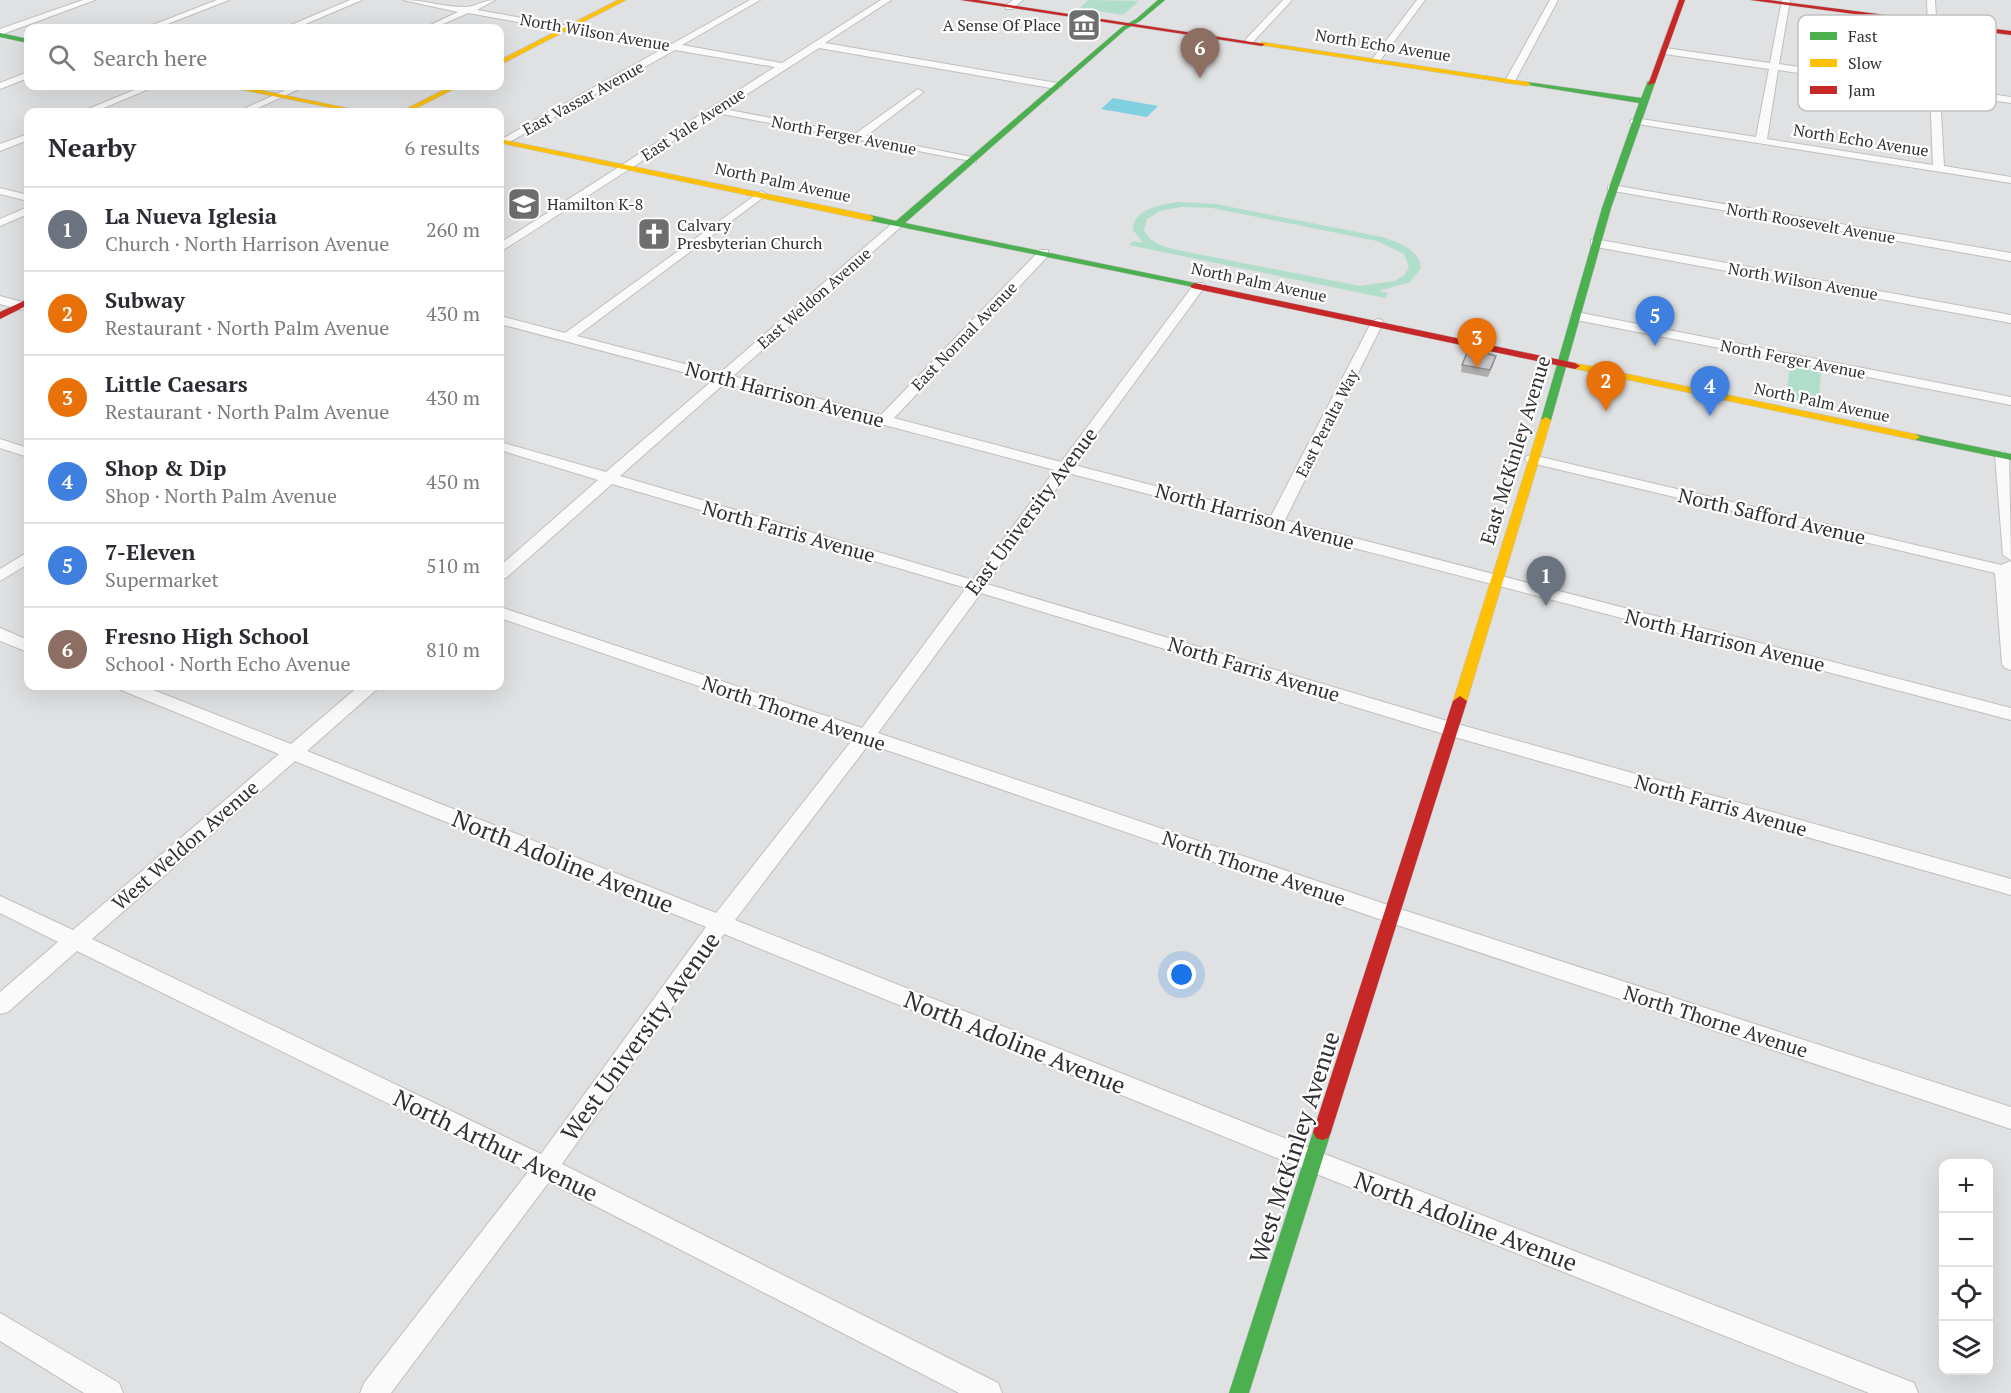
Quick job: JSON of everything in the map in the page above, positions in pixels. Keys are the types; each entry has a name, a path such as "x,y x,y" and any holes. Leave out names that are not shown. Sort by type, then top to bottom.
{"main road":[{"path":"504,61 623,0"},
{"name":"North Echo Avenue","path":"964,0 1011,2 1105,16 1124,23 1643,101"},
{"name":"East Weldon Avenue","path":"899,222 1058,86 1148,0"},
{"name":"East Weldon Avenue","path":"1124,23 1138,20 1162,0"},
{"name":"East McKinley Avenue","path":"1392,915 1563,363 1612,188 1643,101 1665,51 1682,0"},
{"path":"1754,0 1786,2 1877,15"},
{"path":"1996,31 2011,33"},
{"path":"0,34 24,40"},
{"path":"253,90 342,108"},
{"path":"412,108 448,90"},
{"name":"North Palm Avenue","path":"504,141 899,222 2006,456"},
{"path":"0,316 24,304"},
{"name":"West McKinley Avenue","path":"1239,1393 1392,915"}],"street":[{"path":"27,24 91,0"},
{"path":"161,24 225,0"},
{"path":"299,24 358,0"},
{"name":"North Wilson Avenue","path":"407,0 783,66"},
{"path":"437,24 490,0"},
{"name":"East Vassar Avenue","path":"504,140 756,0"},
{"name":"East Yale Avenue","path":"504,245 887,0"},
{"path":"1249,41 1288,0"},
{"path":"1376,60 1420,0"},
{"path":"1510,81 1554,0"},
{"path":"1931,0 1932,15"},
{"path":"1761,141 1786,2"},
{"path":"0,34 24,25"},
{"path":"818,45 1058,86"},
{"path":"1665,51 1798,69"},
{"path":"0,86 24,77"},
{"path":"96,108 141,90"},
{"path":"251,108 291,90"},
{"path":"858,137 918,92"},
{"path":"1996,98 2011,100"},
{"name":"North Ferger Avenue","path":"716,110 972,160"},
{"path":"1935,111 1939,169"},
{"name":"North Echo Avenue","path":"1635,122 2011,180"},
{"path":"0,148 24,138"},
{"name":"North Roosevelt Avenue","path":"1612,188 2011,257"},
{"path":"0,191 24,197"},
{"path":"566,338 760,194"},
{"path":"0,223 24,212"},
{"name":"East Weldon Avenue","path":"504,571 899,222"},
{"name":"North Wilson Avenue","path":"1595,243 2011,319"},
{"name":"East Normal Avenue","path":"884,420 1044,253"},
{"name":"East University Avenue","path":"865,737 1199,286"},
{"path":"0,300 24,304"},
{"name":"North Ferger Avenue","path":"1576,316 2011,401"},
{"name":"North Harrison Avenue","path":"504,321 2011,714"},
{"name":"East Peralta Way","path":"1276,522 1377,323"},
{"path":"0,443 24,452"},
{"name":"North Farris Avenue","path":"504,447 1451,729 2011,887"},
{"path":"2006,456 2011,664"},
{"name":"North Safford Avenue","path":"1532,459 2009,566"},
{"path":"0,576 24,560"},
{"name":"North Thorne Avenue","path":"504,613 1392,915 2011,1118"},
{"path":"0,634 24,644"},
{"name":"North Adoline Avenue","path":"137,690 1313,1161 1904,1393"},
{"name":"West Weldon Avenue","path":"0,1005 365,690"},
{"name":"West University Avenue","path":"374,1393 545,1168 720,924 865,737"},
{"name":"North Arthur Avenue","path":"0,904 545,1168 988,1393"},
{"path":"0,1326 109,1393"}],"green space":[{"path":"1088,0 1139,1 1123,15 1080,8"},
{"path":"1178,202 1216,204 1382,237 1407,247 1416,256 1421,268 1410,282 1379,291 1388,293 1385,298 1129,245 1133,241 1143,243 1133,230 1138,217 1143,212 1157,206","holes":["1181,207 1212,208 1377,241 1404,254 1409,267 1405,275 1394,281 1360,286 1172,249 1154,241 1144,230 1147,219 1160,211"]},
{"path":"1790,365 1821,371 1818,407 1786,400"}],"water":[{"path":"1113,98 1158,106 1147,117 1101,109"}],"building":[{"path":"1469,348 1496,356 1490,370 1462,365"}],"traffic: fast":[{"path":"899,223 1124,28 1138,20 1162,0"},
{"path":"0,35 24,40"},
{"path":"1546,420 1620,166 1651,83"},
{"path":"1527,84 1643,101"},
{"path":"870,218 1195,286"},
{"path":"1915,437 2011,457"},
{"path":"1239,1393 1322,1132"}],"traffic: slow":[{"path":"504,61 623,0"},
{"path":"1262,44 1527,84"},
{"path":"253,90 342,108"},
{"path":"412,108 448,90"},
{"path":"504,142 870,218"},
{"path":"1575,366 1915,437"},
{"path":"1460,701 1546,420"}],"traffic: jam":[{"path":"964,0 1262,44"},
{"path":"1651,83 1682,0"},
{"path":"1754,0 1871,15"},
{"path":"1996,31 2011,33"},
{"path":"1195,286 1575,366"},
{"path":"0,316 24,304"},
{"path":"1322,1132 1460,701"}],"place":[{"name":"A Sense Of Place","path":"1084,25"},
{"name":"Fresno High School","path":"1200,78"},
{"name":"Hamilton K-8","path":"524,204"},
{"name":"Calvary Presbyterian Church","path":"654,234"},
{"name":"7-Eleven","path":"1655,346"},
{"name":"Little Caesars","path":"1477,368"},
{"name":"Subway","path":"1606,411"},
{"name":"Shop & Dip","path":"1710,416"},
{"name":"La Nueva Iglesia","path":"1546,606"}]}
